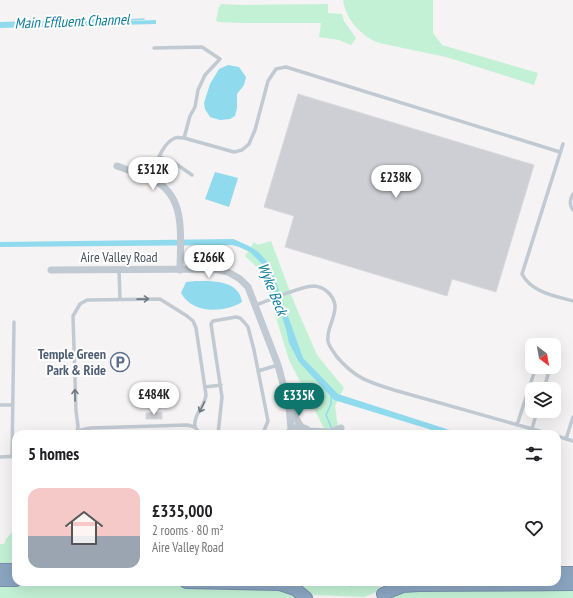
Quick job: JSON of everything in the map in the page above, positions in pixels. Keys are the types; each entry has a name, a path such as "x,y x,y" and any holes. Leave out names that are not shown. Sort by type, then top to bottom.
{"highway":[{"path":"0,570 12,570"},
{"path":"561,573 573,573"},
{"path":"0,580 12,580"},
{"path":"561,584 573,584"},
{"path":"286,586 301,591"},
{"path":"381,596 385,586"},
{"path":"381,596 403,586"}],"street":[{"path":"117,166 150,179 166,189 172,196 177,205 180,226 180,270"},
{"name":"Aire Valley Road","path":"50,270 215,270 228,272 240,279 248,287 256,305 278,365 289,406 301,427 294,430"},
{"name":"Aire Valley Road","path":"289,406 289,430"},
{"path":"301,427 307,430"},
{"path":"335,430 341,428"}],"lane":[{"path":"154,48 202,47 220,59 205,75 198,90 195,107 190,116 184,138"},
{"path":"150,179 162,151 169,142 176,138 184,138 234,152 242,150 249,144 268,81 276,69 286,67 560,152"},
{"path":"563,144 522,274 525,281 536,289 573,301"},
{"path":"160,157 172,161 192,175"},
{"path":"573,194 570,204 573,210"},
{"path":"119,269 120,299"},
{"path":"256,305 295,291 313,286 318,287 329,293 333,298 335,305 328,341 332,351 348,369 358,376 371,383 394,390 536,430"},
{"path":"78,430 73,316 80,304 86,300 120,299 160,299 193,321 196,328 205,387 205,399 196,419 195,427 197,430"},
{"path":"219,430 222,403 211,324 213,321 236,317 244,322 248,327 254,350 268,421 264,430"},
{"path":"13,430 14,322"},
{"path":"258,371 278,365"},
{"path":"517,425 534,374"},
{"path":"205,387 220,385"},
{"path":"0,405 13,405"},
{"path":"566,439 573,417"},
{"path":"532,429 535,418"},
{"path":"81,430 90,428 181,425 195,427"},
{"path":"561,437 573,441"},
{"path":"0,457 12,456"}],"green space":[{"path":"343,0 433,0 433,33 442,45 538,73 534,85 446,57 379,43 372,40 360,32 351,21 347,14"},
{"path":"221,4 328,4 328,13 342,14 344,21 356,38 351,45 339,40 319,37 321,23 218,22 216,20"},
{"path":"271,241 294,302 317,355 344,388 335,406 338,430 325,430 289,360 262,272 245,256 254,242 258,245"},
{"path":"12,532 12,563 0,564 0,544 4,544"},
{"path":"0,583 12,583 12,586 273,587 290,593 297,598 0,598"},
{"path":"561,584 573,584 573,598 379,598 392,590 561,586"},
{"path":"304,586 380,586 376,592 364,597 314,595 307,591"}],"water":[{"path":"128,18 128,21 156,20 156,24 0,28 0,22"},
{"path":"228,65 239,67 246,77 244,85 237,94 237,108 235,116 230,119 220,120 210,117 205,109 204,103 210,84 219,69"},
{"path":"215,172 238,178 229,207 205,199"},
{"path":"233,239 245,244 262,256 270,266 303,358 338,394 450,430 432,430 334,400 299,362 289,343 269,275 262,264 250,252 239,247 232,245 0,247 0,242"},
{"path":"196,281 224,283 231,286 236,289 242,302 235,306 218,310 209,310 193,305 186,300 181,293 186,282"}],"building":[{"path":"298,94 534,165 496,292 452,279 447,296 285,247 294,216 264,207"},
{"path":"162,412 162,419 146,419 146,413"}],"waterway":[{"name":"Main Effluent Channel","path":"126,20 144,19"},
{"path":"331,395 331,404 326,415 332,429"}],"place":[{"name":"Temple Green Park & Ride","path":"120,362"}],"water label":[{"name":"Wyke Beck","path":"273,289"}]}
